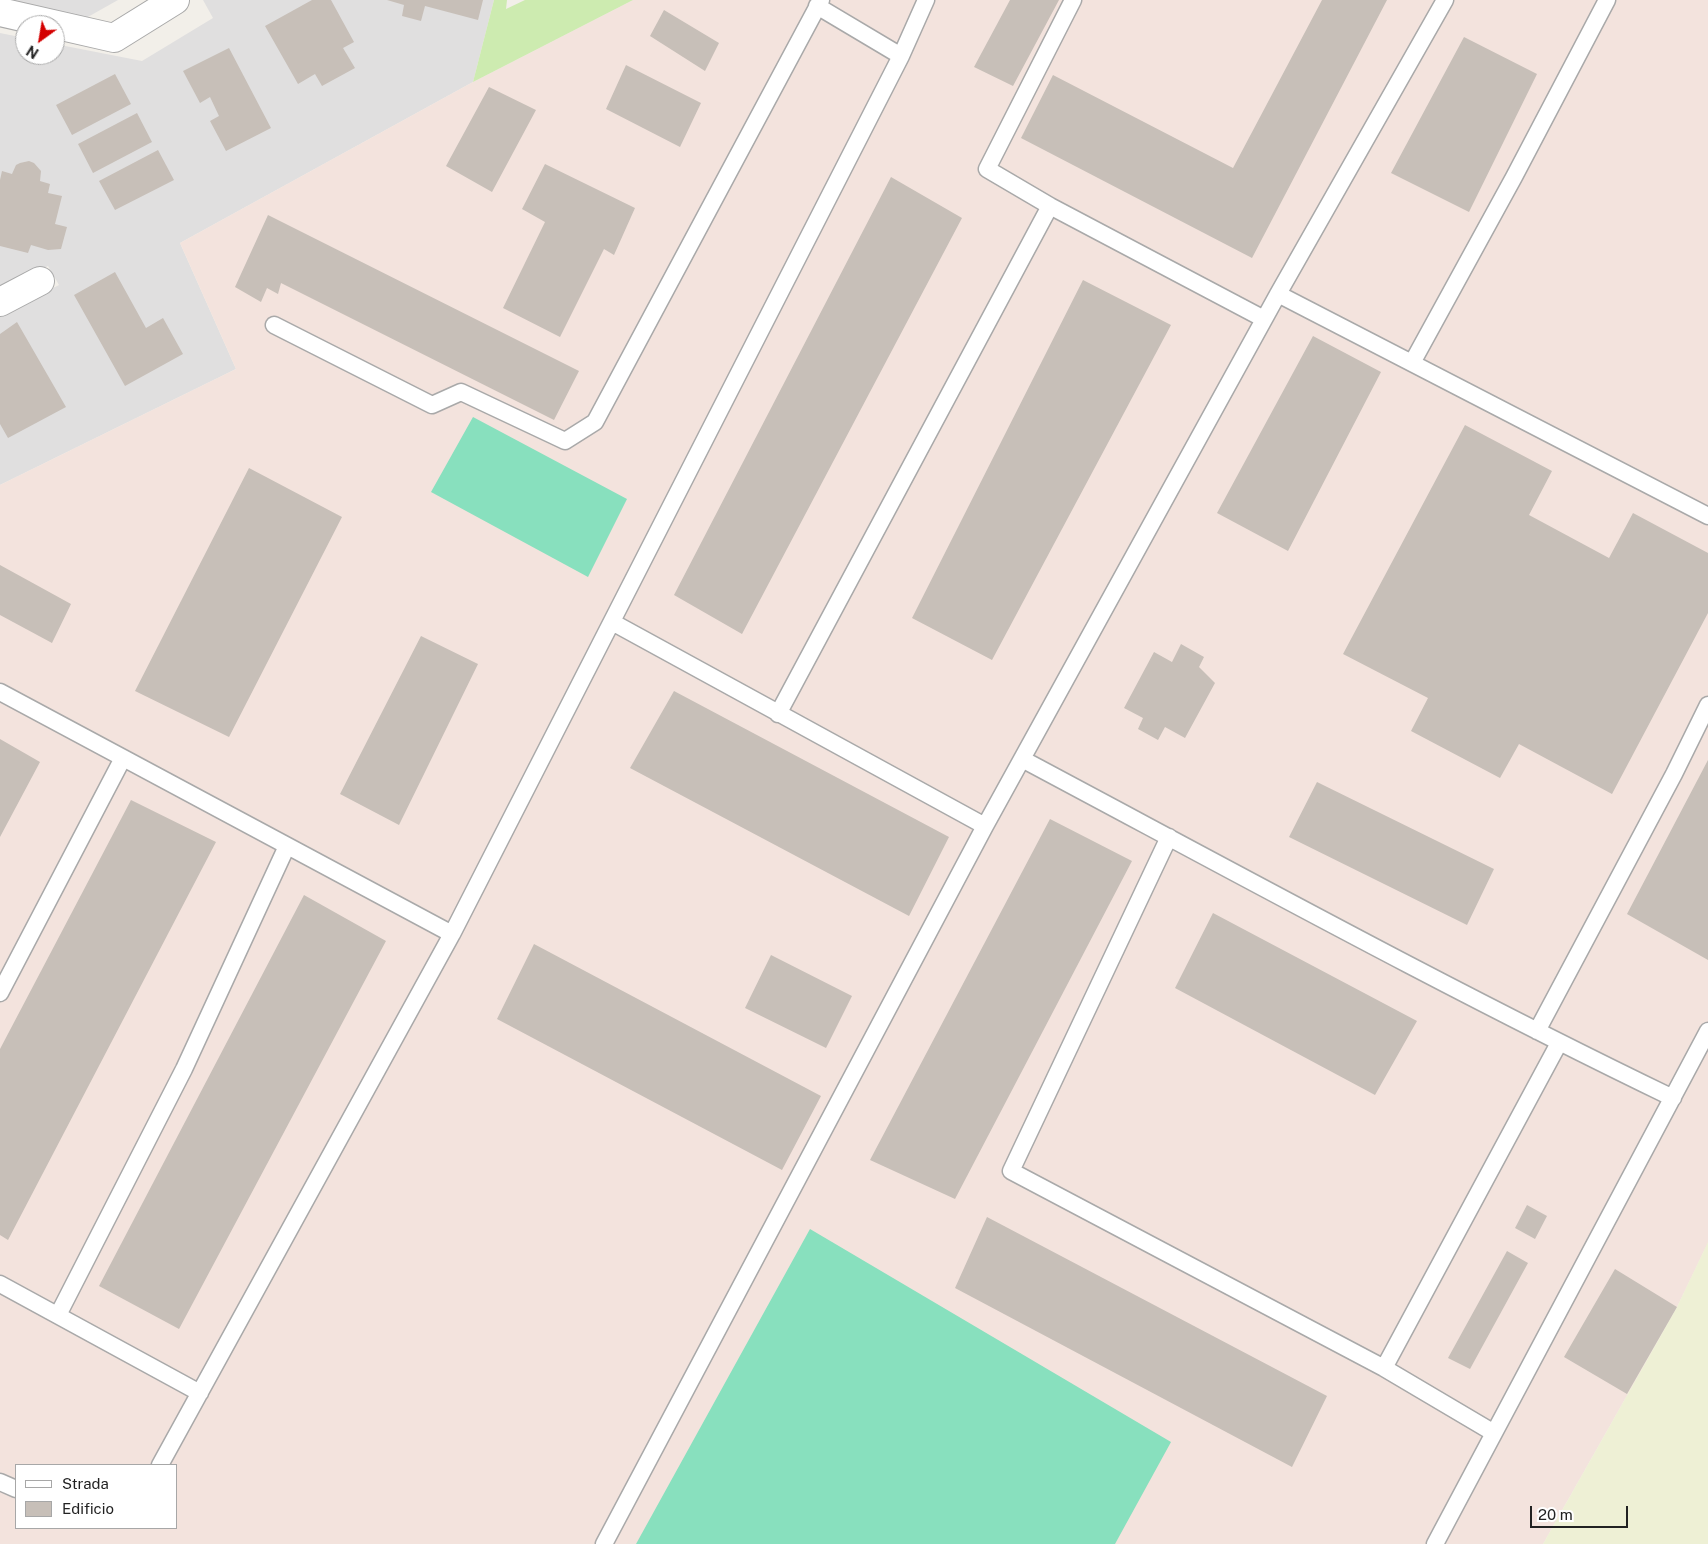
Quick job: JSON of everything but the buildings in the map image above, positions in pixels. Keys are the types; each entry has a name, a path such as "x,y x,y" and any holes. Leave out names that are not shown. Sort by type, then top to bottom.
{"street":[{"path":"0,12 114,38 175,0"},
{"path":"0,302 40,281"}],"lane":[{"path":"161,1464 452,934 901,56 926,0"},
{"path":"1073,0 987,169 1050,206 1264,319"},
{"path":"604,1544 985,826 1264,319 1445,0"},
{"path":"1412,363 1514,178 1607,0"},
{"path":"274,325 432,405 461,392 565,441 596,422 819,3 901,56"},
{"path":"778,714 1050,206"},
{"path":"1278,294 1708,516"},
{"path":"612,622 985,826"},
{"path":"0,692 452,934"},
{"path":"1537,1031 1674,774 1708,705"},
{"path":"0,993 123,758"},
{"path":"1022,759 1558,1043 1673,1098"},
{"path":"1168,837 1011,1171 1384,1368 1494,1433"},
{"path":"58,1316 184,1068 288,846"},
{"path":"1435,1544 1708,1031"},
{"path":"1384,1368 1558,1043"},
{"path":"0,1284 200,1393"},
{"path":"0,1482 15,1489"}],"shaded area":[{"path":"2,0 118,0 86,18"},
{"path":"203,0 494,0 473,82 180,243 236,369 0,485 0,315 59,285 48,266 0,290 0,33 15,36 15,65 65,65 65,46 142,61 213,18"},
{"path":"633,0 1708,0 1708,1243 1677,1307 1543,1544 0,1544 0,485 236,369 180,243 473,82"}],"green space":[{"path":"494,0 507,0 506,9 525,0 633,0 473,82"},
{"path":"473,417 627,499 588,577 431,492"},
{"path":"810,1229 1171,1442 1115,1544 636,1544"},
{"path":"1708,1242 1708,1544 1543,1544 1677,1307"}]}
